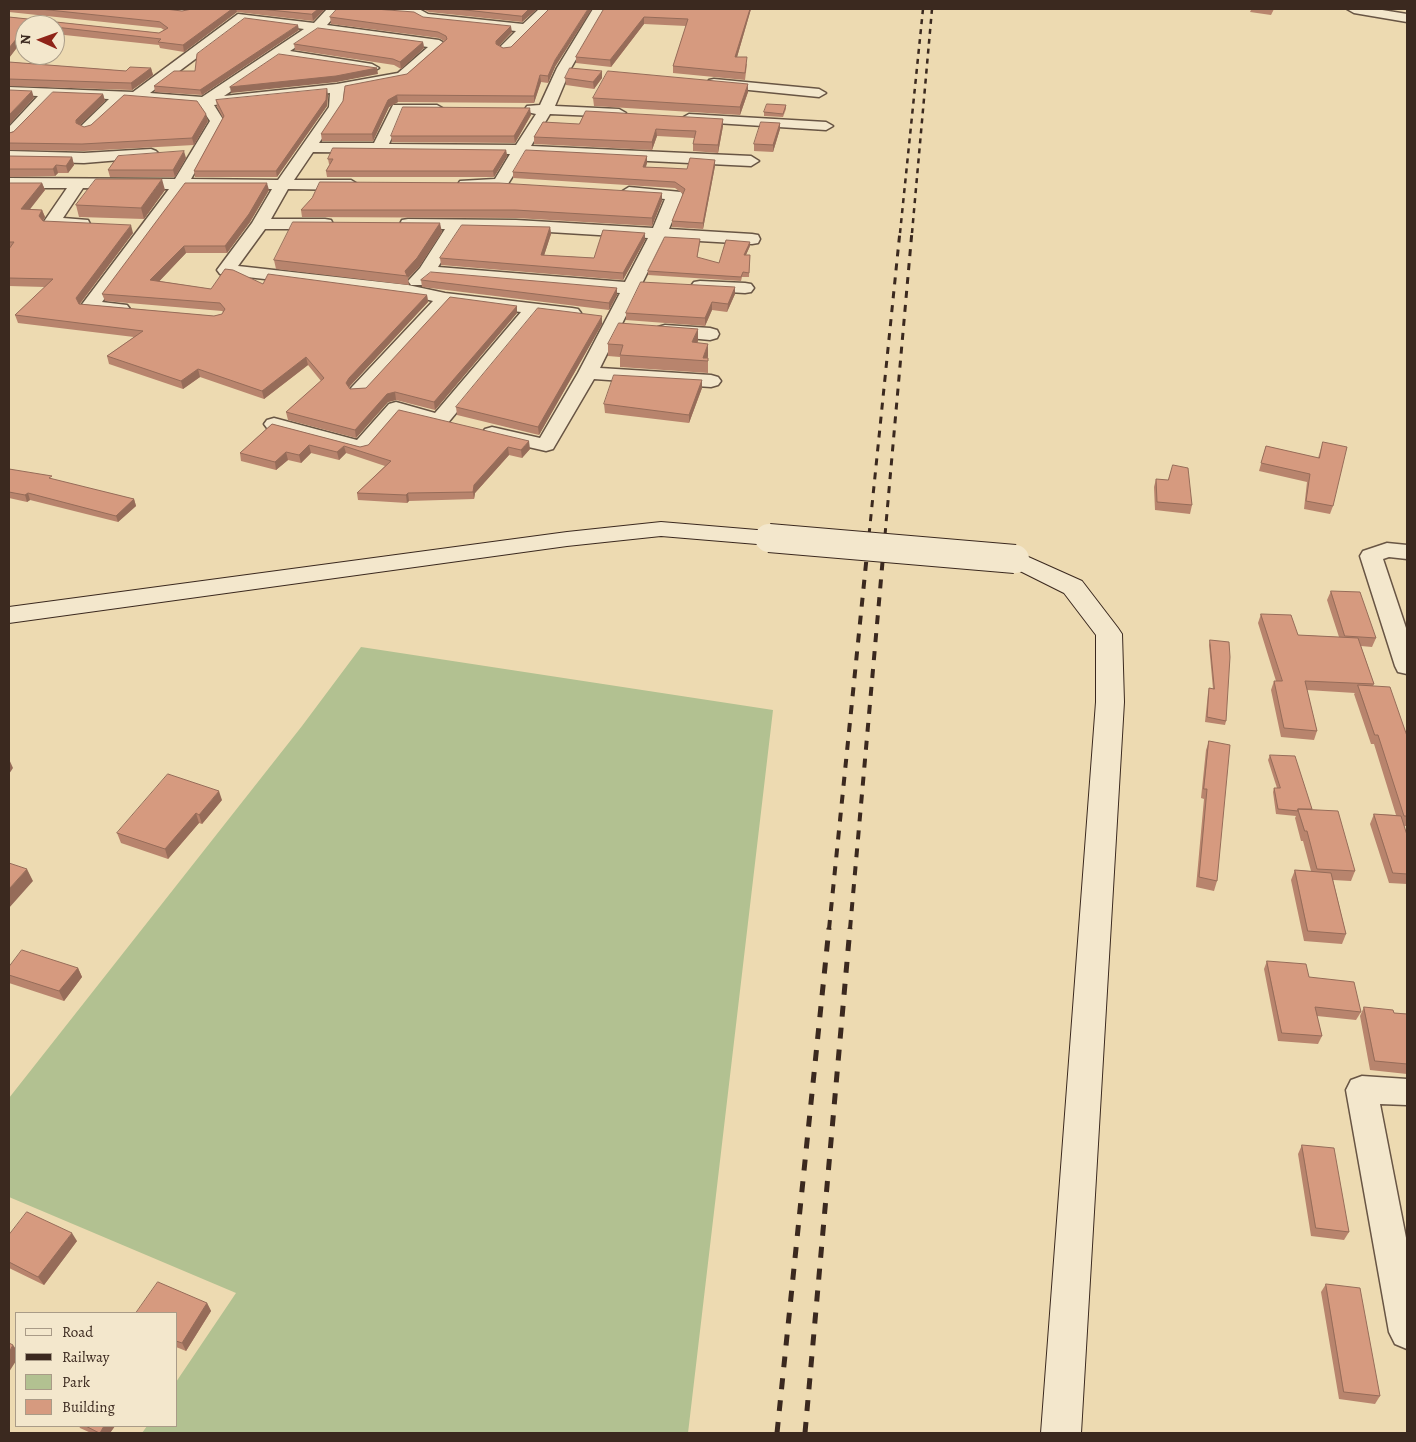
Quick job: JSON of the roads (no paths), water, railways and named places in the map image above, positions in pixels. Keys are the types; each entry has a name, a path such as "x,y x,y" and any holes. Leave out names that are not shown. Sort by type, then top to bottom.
{"main road":[{"path":"9,615 568,538 661,529 1015,559 1073,587 1109,634 1110,702 1061,1433"}],"street":[{"path":"164,9 191,12"},
{"path":"205,102 317,27 334,9"},
{"path":"372,9 419,13 424,18 525,28"},
{"path":"505,49 546,9"},
{"path":"455,184 508,185 519,150 546,109 564,68 599,9"},
{"path":"1354,9 1407,18"},
{"path":"9,91 129,96 205,102 337,88 403,76 439,44 243,16 129,96 87,128"},
{"path":"277,53 406,73"},
{"path":"564,68 584,70"},
{"path":"702,82 819,93"},
{"path":"337,88 336,107 282,185 260,224 226,270 408,290 445,298 534,308 614,322 710,334"},
{"path":"9,135 49,94"},
{"path":"138,310 89,306 180,185 217,121 205,102"},
{"path":"379,148 398,108 447,109"},
{"path":"516,109 633,114"},
{"path":"671,116 826,126"},
{"path":"308,147 519,150 751,160"},
{"path":"9,156 84,158 199,151"},
{"path":"9,183 180,185 368,184"},
{"path":"79,183 50,223 100,225"},
{"path":"478,429 546,445 588,373 659,233 675,195 609,191"},
{"path":"260,224 339,224"},
{"path":"388,224 516,224 752,239"},
{"path":"408,290 427,271 457,224"},
{"path":"130,226 150,226"},
{"path":"427,271 631,285 652,283"},
{"path":"682,285 745,288"},
{"path":"359,391 445,298"},
{"path":"440,420 534,308"},
{"path":"588,373 711,381"},
{"path":"274,424 361,447 396,408 459,425"},
{"path":"1407,552 1387,550 1371,556 1407,666"},
{"path":"1407,1092 1362,1090 1407,1332"}],"railway":[{"path":"900,233 923,9"},
{"path":"912,233 932,9"},
{"path":"869,535 900,231"},
{"path":"885,535 912,231"},
{"path":"829,929 869,534"},
{"path":"850,929 885,534"},
{"path":"777,1433 829,928"},
{"path":"805,1433 850,928"}]}
